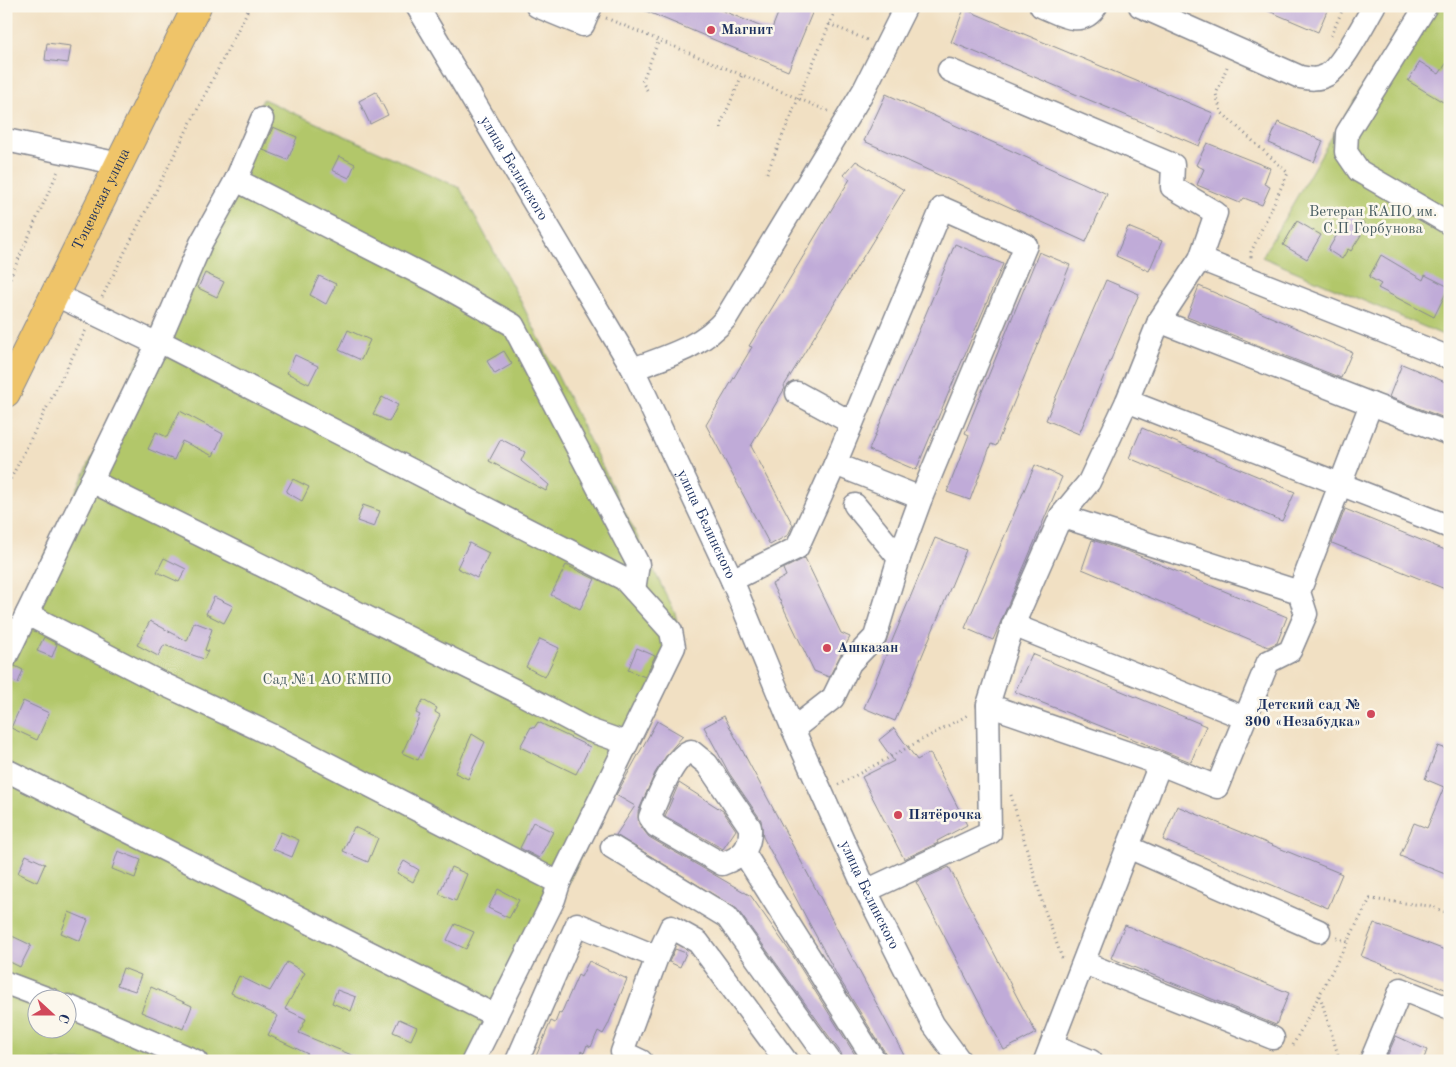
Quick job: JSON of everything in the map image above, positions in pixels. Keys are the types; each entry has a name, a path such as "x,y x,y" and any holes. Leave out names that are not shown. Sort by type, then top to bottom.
{"main road":[{"name":"Тэцевская улица","path":"6,393 197,6"}],"street":[{"name":"улица Белинского","path":"417,6 634,369 732,580 793,729 866,890 933,1024 960,1061"},
{"path":"537,6 583,25 590,8"},
{"path":"634,369 697,344 720,325 846,119 886,48 906,6"},
{"path":"1041,6 1072,20 1086,17 1096,6"},
{"path":"1140,6 1300,77 1313,79 1322,77 1336,68 1374,6"},
{"path":"1426,6 1347,133 1346,152 1359,171 1447,217"},
{"path":"866,890 990,833 988,705 1013,624 1061,516 1089,482 1127,401 1159,321 1200,259 1216,213 1172,187 1173,165 949,70"},
{"path":"6,657 159,341 201,243 236,180 262,119"},
{"path":"6,140 120,164"},
{"path":"236,180 437,282 513,325 638,564 634,590"},
{"path":"732,580 797,548 835,464 942,208 1026,244 921,498 899,558 874,637 850,664 833,698 793,729"},
{"path":"1200,259 1450,358"},
{"path":"56,295 147,339 159,341 624,579 671,631 674,647 559,883 554,899 474,1061"},
{"path":"1159,321 1450,434"},
{"path":"797,394 852,423"},
{"path":"1127,401 1450,527"},
{"path":"988,705 1160,764 1217,788 1268,662 1290,651 1306,614 1299,592 1371,404"},
{"path":"835,464 921,498"},
{"path":"92,481 514,690 590,730 626,743"},
{"path":"855,505 899,558"},
{"path":"1061,516 1299,592"},
{"path":"27,614 159,682 294,746 559,883"},
{"path":"1013,624 1245,718"},
{"path":"686,752 696,753 707,764 750,828 751,840 744,853 722,864 652,822 650,817 656,800 678,760 686,752"},
{"path":"1090,1061 1048,1053 1160,764"},
{"path":"6,770 496,1016"},
{"path":"612,847 727,917 830,1061"},
{"path":"1128,847 1319,931"},
{"path":"744,853 874,1061"},
{"path":"517,1061 577,924 657,957"},
{"path":"641,1061 622,1052 657,957 671,927 698,942 786,1061"},
{"path":"1084,962 1273,1038"},
{"path":"6,983 28,992"},
{"path":"1371,1061 1400,989 1450,1009"},
{"path":"78,1010 196,1061"}],"path":[{"path":"6,488 250,6"},
{"path":"766,173 837,6"},
{"path":"590,8 660,40 846,119"},
{"path":"829,24 886,48"},
{"path":"647,90 642,82 660,40"},
{"path":"1236,48 1216,94 1221,112 1288,173 1251,252 1253,279"},
{"path":"721,128 742,75"},
{"path":"6,287 67,152"},
{"path":"822,793 988,705"},
{"path":"1009,787 1044,908 1074,989"},
{"path":"1284,1061 1370,899 1430,906 1450,914"},
{"path":"1320,996 1340,1061"}],"green space":[{"name":"Ветеран КАПО им. С.П Горбунова","path":"1413,6 1450,6 1450,338 1262,257 1328,143"},
{"name":"Сад №1 АО КМПО","path":"263,99 460,188 521,302 675,613 682,645 483,1061 6,1061 6,638"}],"building":[{"path":"634,6 712,6 771,31 781,6 815,6 788,71"},
{"path":"1257,6 1329,6 1318,32"},
{"path":"964,9 1213,113 1199,146 951,42"},
{"path":"47,43 71,46 68,63 45,60"},
{"path":"1450,58 1450,91 1443,102 1408,81 1420,62 1439,74"},
{"path":"376,92 388,115 370,124 359,101"},
{"path":"886,94 1107,194 1086,242 864,141"},
{"path":"1278,122 1323,141 1314,162 1269,143"},
{"path":"273,127 297,137 288,160 263,150"},
{"path":"1207,143 1270,168 1264,184 1270,187 1262,205 1244,198 1240,203 1197,185 1204,169 1196,165"},
{"path":"339,156 355,164 349,178 332,170"},
{"path":"856,161 904,190 784,386 785,388 751,446 793,525 788,535 770,545 706,425 752,347 749,346 850,179 844,175"},
{"path":"1349,214 1364,223 1358,233 1361,235 1351,251 1348,249 1342,259 1328,250"},
{"path":"1297,221 1321,235 1307,259 1283,245"},
{"path":"1128,227 1162,241 1149,271 1116,256"},
{"path":"955,244 1003,264 916,470 869,450"},
{"path":"1039,252 1070,265 996,446 991,444 970,500 947,492 969,435 965,433"},
{"path":"1381,255 1423,280 1425,275 1449,287 1434,317 1378,288 1381,284 1369,277"},
{"path":"205,273 224,282 217,297 198,288"},
{"path":"319,276 336,284 326,304 310,295"},
{"path":"1106,280 1139,294 1079,434 1046,420"},
{"path":"1199,286 1352,352 1341,378 1187,317"},
{"path":"348,330 370,340 361,360 339,350"},
{"path":"504,351 512,364 495,374 487,361"},
{"path":"295,355 318,366 309,384 287,373"},
{"path":"1402,364 1450,384 1450,420 1389,397"},
{"path":"382,397 398,405 389,422 373,414"},
{"path":"180,411 223,434 213,456 182,441 174,460 148,449 156,432 167,437"},
{"path":"1142,428 1295,492 1282,521 1129,458"},
{"path":"501,439 525,452 521,461 549,485 546,491 489,461"},
{"path":"1035,465 1062,477 993,640 965,628"},
{"path":"293,479 309,487 302,501 286,492"},
{"path":"363,505 380,511 374,527 357,521"},
{"path":"1345,509 1450,552 1450,591 1332,543"},
{"path":"935,538 966,550 895,721 864,708"},
{"path":"1092,540 1130,552 1287,617 1277,643 1268,647 1082,569"},
{"path":"469,543 489,553 477,578 457,568"},
{"path":"164,558 186,569 179,582 157,572"},
{"path":"805,558 841,633 850,637 829,677 814,671 772,584 786,576 783,569"},
{"path":"566,565 595,579 580,609 551,595"},
{"path":"214,597 233,606 224,623 206,614"},
{"path":"150,621 187,641 194,622 212,629 205,650 208,651 204,659 164,645 158,656 137,645"},
{"path":"44,637 57,644 52,657 37,651"},
{"path":"540,639 559,648 545,677 526,667"},
{"path":"637,648 655,656 645,677 628,670"},
{"path":"1032,654 1206,726 1191,762 1015,692"},
{"path":"15,666 23,670 18,683 6,678 6,670"},
{"path":"423,700 437,708 435,712 440,715 418,760 402,753 420,715 416,713"},
{"path":"23,701 49,713 37,740 11,728"},
{"path":"724,716 907,1061 888,1061 886,1054 837,975 763,837 761,820 729,773 704,727"},
{"path":"657,721 683,736 668,753 655,773 638,812 639,824 649,837 751,896 793,956 859,1061 843,1061 841,1053 737,909 616,835 635,806 616,795"},
{"path":"538,722 590,747 576,774 520,747 531,727 534,728"},
{"path":"894,728 917,760 930,753 967,825 937,841 938,843 904,859 862,777 894,761 879,740"},
{"path":"472,734 485,742 468,779 455,773"},
{"path":"1438,746 1450,750 1450,876 1400,856 1414,823 1427,828 1444,787 1425,779"},
{"path":"679,783 723,811 736,830 723,849 665,816"},
{"path":"1177,806 1342,874 1328,908 1163,840"},
{"path":"533,822 553,832 539,858 520,848"},
{"path":"354,827 378,838 368,862 343,851"},
{"path":"281,832 299,840 292,857 273,849"},
{"path":"118,851 141,860 135,878 112,869"},
{"path":"26,855 45,864 37,882 18,873"},
{"path":"404,861 419,870 413,882 397,873"},
{"path":"451,867 467,874 456,901 439,894"},
{"path":"949,867 1036,1033 1004,1050 916,882"},
{"path":"498,889 519,900 509,918 488,908"},
{"path":"69,912 88,920 80,941 61,933"},
{"path":"1374,923 1450,952 1450,991 1361,956"},
{"path":"455,924 474,932 466,949 447,940"},
{"path":"1125,925 1289,993 1276,1025 1111,958"},
{"path":"12,936 31,945 20,967 6,960 6,948"},
{"path":"675,949 686,953 680,967 669,962"},
{"path":"589,961 627,979 608,1025 603,1034 598,1031 591,1047 587,1045 584,1053 581,1051 576,1061 534,1061 551,1021 555,1023 559,1013 561,1014 578,975 581,977"},
{"path":"287,962 305,973 285,1009 306,1019 299,1033 366,1061 305,1061 308,1054 268,1035 278,1016 231,993 239,976 270,991"},
{"path":"123,968 141,975 135,991 117,985"},
{"path":"151,987 192,1006 183,1029 141,1012"},
{"path":"337,990 356,997 351,1011 332,1003"},
{"path":"399,1019 417,1027 411,1040 393,1032"},
{"path":"1396,1036 1427,1050 1423,1061 1385,1061"}],"place":[{"name":"Магнит","path":"711,30"},
{"name":"Ашказан","path":"827,648"},
{"name":"Детский сад № 300 «Незабудка»","path":"1371,714"},
{"name":"Пятёрочка","path":"898,815"}]}
